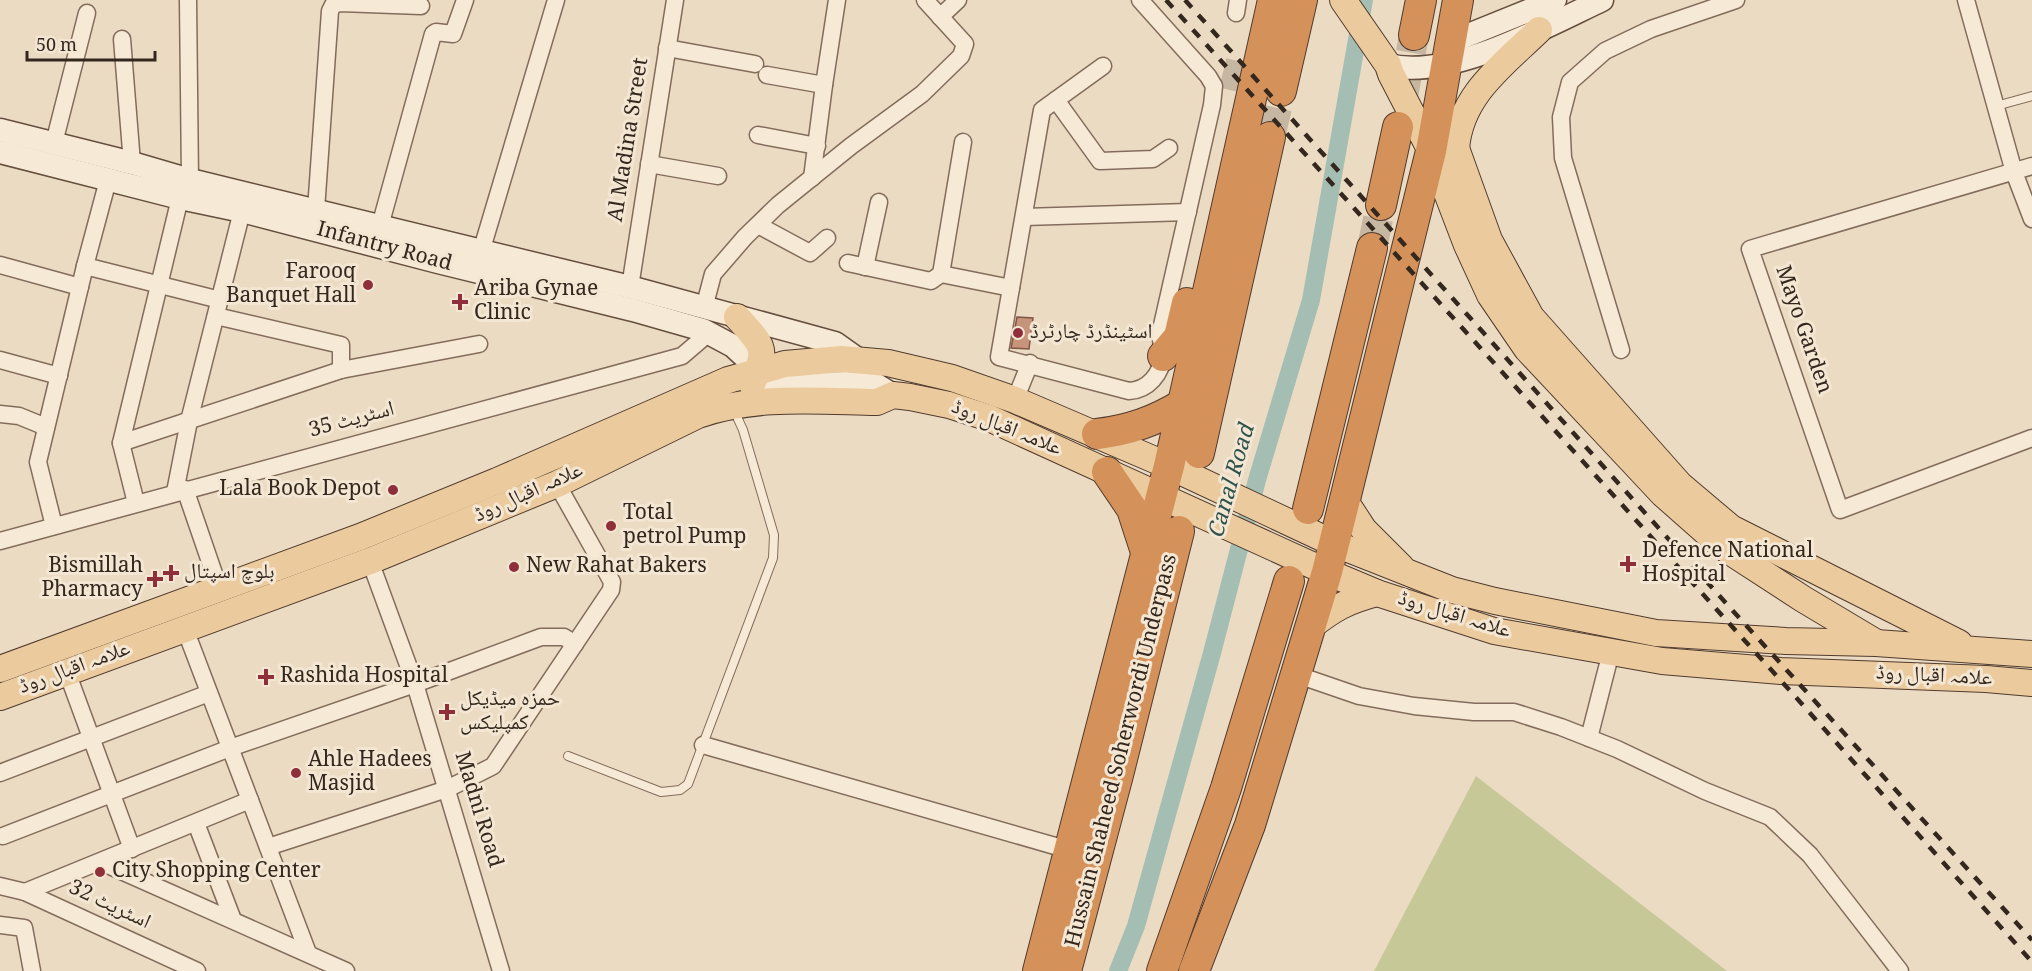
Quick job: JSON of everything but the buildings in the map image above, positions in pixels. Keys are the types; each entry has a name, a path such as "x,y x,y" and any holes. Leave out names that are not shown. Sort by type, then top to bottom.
{"highway":[{"path":"1038,971 1183,404 1272,0"},
{"path":"1281,91 1302,0"},
{"path":"1414,35 1421,0"},
{"path":"1194,971 1250,825 1326,572 1443,150 1439,101 1458,0"},
{"path":"1243,4 1243,54"},
{"path":"1163,356 1179,337 1234,91"},
{"path":"1381,205 1398,127"},
{"path":"1199,453 1270,137"},
{"path":"1297,515 1372,248"},
{"path":"1097,434 1142,425 1183,404"},
{"path":"1107,472 1132,509 1146,552"},
{"name":"Hussain Shaheed Soherwordi Underpass","path":"1066,971 1179,531"},
{"path":"1162,971 1226,788 1289,581"}],"main road":[{"path":"1343,0 1443,150 1531,317 1680,485 1731,528 1970,648"},
{"path":"1387,63 1418,69 1555,0"},
{"path":"1448,53 1478,55 1539,30 1602,0"},
{"path":"1539,30 1487,80 1470,101 1459,126 1443,150 1467,245 1490,295 1527,349 1663,494 1723,547 1876,643 1874,674"},
{"name":"Infantry Road","path":"0,129 132,163 185,189 242,211 441,252 710,332 733,346 777,384 878,385 893,395"},
{"name":"Infantry Road","path":"0,152 108,180 185,189 316,210 380,226 441,252 482,252 630,287 835,343 860,360"},
{"path":"737,317 761,346 762,360 759,370 738,404"},
{"name":"علامہ اقبال روڈ","path":"0,669 360,537 497,481 713,386 759,370 805,362 860,360 888,363 952,378 1016,400 1218,489 1297,515 1334,543 1452,590 1656,633 1785,641 1970,648 2032,654"},
{"name":"علامہ اقبال روڈ","path":"0,697 370,561 557,484 698,415 738,404 790,400 877,402 893,395 949,405 988,418 1326,572 1377,593 1494,631 1662,662 1781,671 2032,683"},
{"path":"497,481 506,506"},
{"path":"1344,501 1364,530 1408,574"},
{"path":"1310,627 1337,607 1377,593"},
{"path":"1785,641 1809,622 1809,612 1803,599"},
{"path":"105,630 115,654"}],"street":[{"path":"136,503 121,443 185,189 188,0"},
{"path":"380,226 433,34 436,32 453,34 465,0"},
{"path":"482,252 556,0"},
{"name":"Al Madina Street","path":"630,287 675,0"},
{"path":"812,178 837,0"},
{"path":"704,308 713,274 778,205 922,94 962,56 965,44 925,0"},
{"path":"940,17 958,0"},
{"path":"1103,66 1042,110 999,357 1030,363 1129,391 1141,390 1157,373 1163,356 1160,334 1212,105 1214,86 1200,65 1140,0"},
{"path":"1621,350 1563,158 1561,117 1570,82 1605,51 1651,29 1736,0"},
{"path":"1966,0 2014,172 2032,219"},
{"path":"316,210 330,11 333,4 421,6"},
{"path":"54,143 87,13"},
{"path":"122,39 132,163"},
{"path":"667,48 824,85"},
{"path":"1056,100 1100,161 1153,159 1168,148"},
{"path":"758,135 817,146"},
{"path":"848,263 931,281 941,274 963,142"},
{"path":"649,164 718,176"},
{"name":"Mayo Garden","path":"2032,166 1750,249 1840,510 2032,438"},
{"path":"54,526 38,462 108,180"},
{"path":"866,267 879,202"},
{"path":"219,588 180,491 189,421 242,211"},
{"path":"1023,217 1188,212"},
{"path":"758,225 810,253 827,238"},
{"path":"0,265 81,287"},
{"path":"86,266 160,286 218,308 341,345 341,370"},
{"path":"941,274 1011,288"},
{"name":"اسٹریٹ 35","path":"0,541 682,356 710,332"},
{"path":"121,443 341,370 479,344"},
{"path":"0,360 59,376"},
{"path":"1016,400 1030,363"},
{"path":"0,414 19,416 46,427"},
{"path":"268,847 447,789 493,766 611,590 612,582 557,484"},
{"name":"Madni Road","path":"370,561 415,684 501,971"},
{"path":"185,629 308,953"},
{"path":"3,836 230,748 415,684 541,637 564,637 575,644"},
{"path":"1589,738 1611,652"},
{"path":"67,672 132,849"},
{"path":"1295,674 1359,696 1414,706 1474,712 1514,712 1617,748 1705,791 1770,817 1810,855 1900,971"},
{"path":"0,773 209,693"},
{"path":"703,745 1069,850"},
{"path":"26,892 250,800"},
{"path":"196,822 232,920"},
{"path":"101,862 345,971"},
{"name":"اسٹریٹ 32","path":"0,886 26,892 197,971"},
{"path":"0,925 24,928 32,971"}],"lane":[{"path":"1996,106 2032,96"},
{"path":"568,756 661,792 680,790 688,784 773,558 774,535 743,430 738,404"}],"green space":[{"path":"1476,776 1727,971 1374,971"}],"waterway":[{"name":"Canal Road","path":"1118,971 1136,926 1212,653 1257,480 1311,300 1364,0"}],"tunnel":[{"path":"1403,97 1414,35"},
{"path":"1234,91 1243,53"},
{"path":"1270,137 1281,91"},
{"path":"1372,248 1381,205"}],"railway":[{"path":"1166,0 2032,962"},
{"path":"1185,0 1733,611 2032,940"}],"place":[{"name":"Farooq Banquet Hall","path":"368,285"},
{"name":"Ariba Gynae Clinic","path":"460,302"},
{"name":"اسٹینڈرڈ چارٹرڈ","path":"1018,333"},
{"name":"Lala Book Depot","path":"393,490"},
{"name":"Total petrol Pump","path":"611,526"},
{"name":"Defence National Hospital","path":"1628,564"},
{"name":"New Rahat Bakers","path":"514,567"},
{"name":"بلوچ اسپتال","path":"171,573"},
{"name":"Bismillah Pharmacy","path":"155,579"},
{"name":"Rashida Hospital","path":"266,677"},
{"name":"حمزہ میڈیکل کمپلیکس","path":"447,712"},
{"name":"Ahle Hadees Masjid","path":"296,773"},
{"name":"City Shopping Center","path":"100,872"}]}
